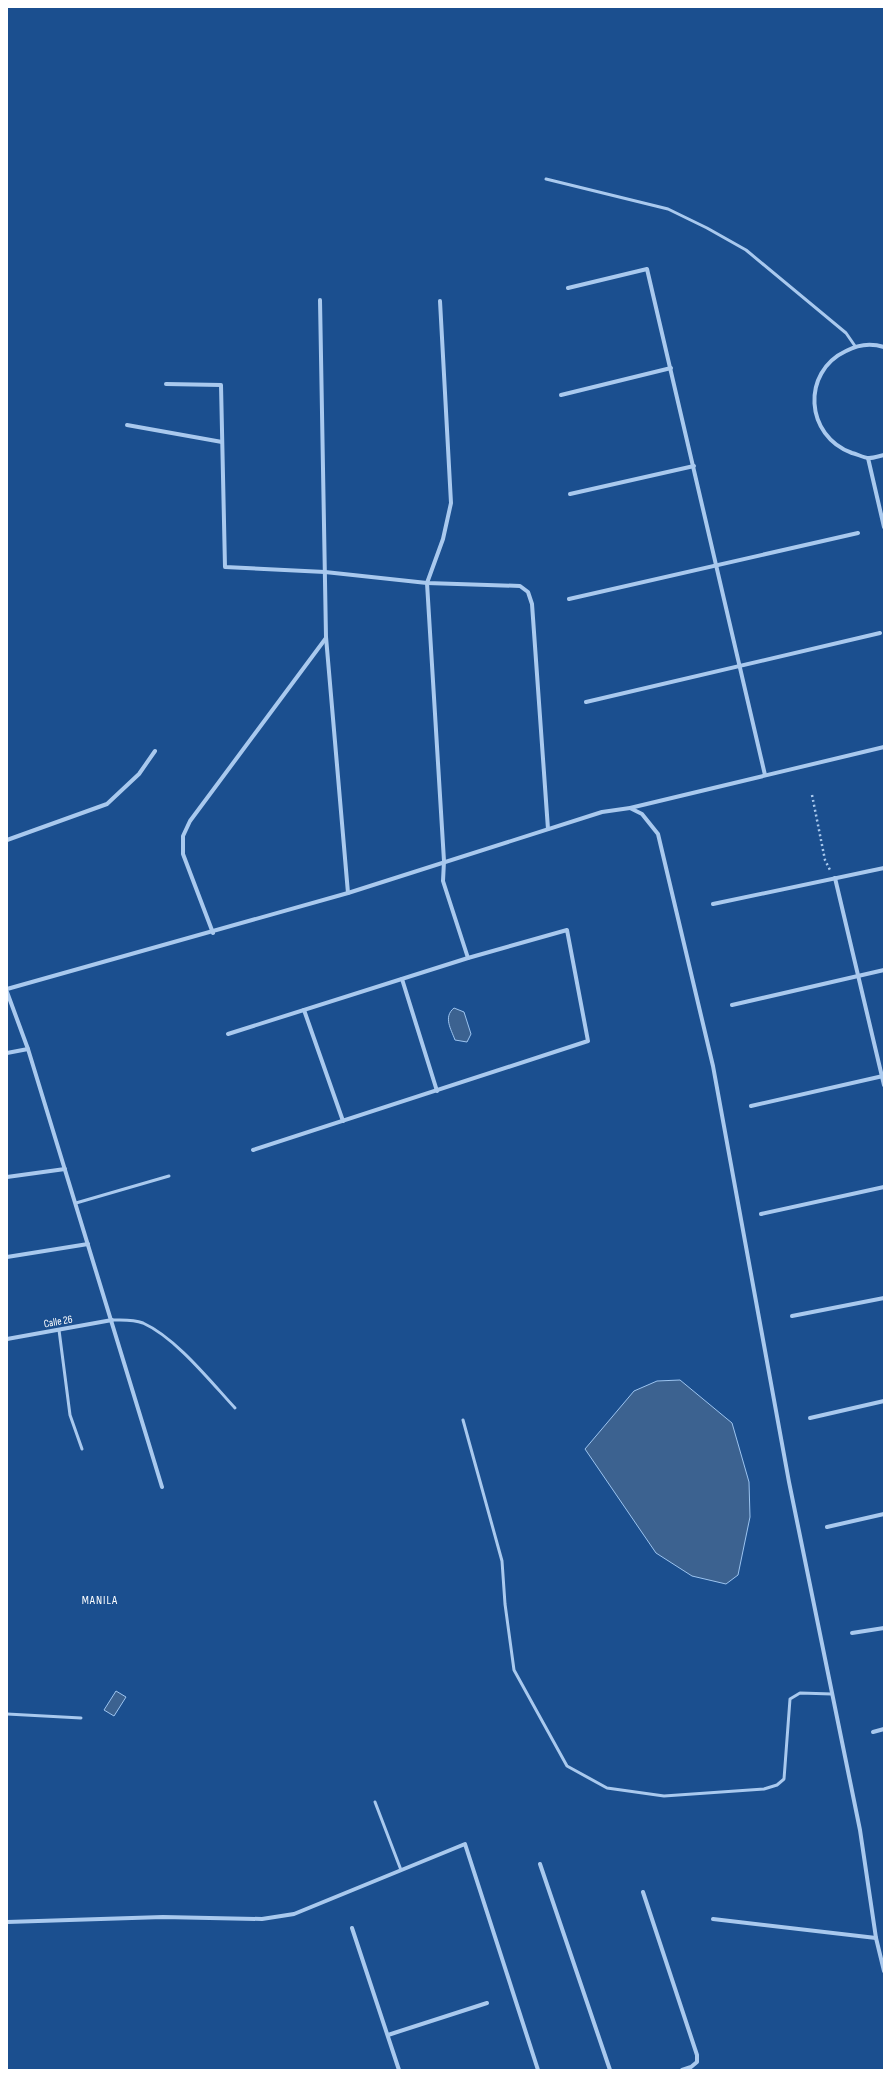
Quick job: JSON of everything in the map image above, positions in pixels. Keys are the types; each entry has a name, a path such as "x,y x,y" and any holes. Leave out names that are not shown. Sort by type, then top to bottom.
{"street":[{"path":"568,288 647,269 765,775"},
{"path":"320,300 326,638 348,893"},
{"path":"440,301 451,503 443,539 427,583 444,861 443,881 468,958"},
{"path":"884,347 877,345 855,346 835,356 821,372 814,393 815,415 825,434 841,449 868,458 884,455"},
{"path":"561,395 671,368"},
{"path":"166,384 222,385 225,567 325,572 427,583 520,586 528,592 532,604 548,829"},
{"path":"127,425 222,442"},
{"path":"868,458 884,527"},
{"path":"570,494 694,466"},
{"path":"569,599 858,533"},
{"path":"586,702 880,633"},
{"path":"213,933 183,854 183,836 190,821 326,638"},
{"path":"162,1487 28,1050 7,990 213,933 348,893 444,861 602,812 630,808 884,747"},
{"path":"7,840 107,804 139,774 155,751"},
{"path":"630,808 642,814 658,834 713,1066 789,1482 860,1830 876,1938 884,1971"},
{"path":"714,904 884,868"},
{"path":"835,878 884,1085"},
{"path":"228,1034 468,958 567,930 588,1040 437,1091 253,1150"},
{"path":"732,1005 884,970"},
{"path":"402,979 437,1091"},
{"path":"304,1010 343,1121"},
{"path":"7,1053 28,1050"},
{"path":"751,1106 883,1076"},
{"path":"7,1177 65,1169"},
{"path":"761,1214 884,1187"},
{"path":"7,1257 88,1244"},
{"path":"792,1316 884,1298"},
{"name":"Calle 26","path":"7,1339 112,1320"},
{"path":"810,1418 884,1401"},
{"path":"827,1527 884,1514"},
{"path":"852,1633 884,1628"},
{"path":"873,1732 884,1729"},
{"path":"7,1922 163,1917 262,1919 294,1914 465,1844 538,2070"},
{"path":"540,1864 610,2070"},
{"path":"644,1892 697,2055 697,2062 691,2067 682,2070"},
{"path":"713,1919 876,1938"},
{"path":"352,1928 399,2070"},
{"path":"388,2035 487,2003"}],"lane":[{"path":"546,179 668,209 707,228 746,250 846,334 855,346"},
{"path":"76,1204 169,1176"},
{"path":"112,1320 128,1320 142,1323 161,1334 192,1362 234,1408"},
{"path":"58,1330 70,1415 82,1449"},
{"path":"463,1420 502,1561 505,1604 514,1670 567,1766 607,1788 664,1796 771,1787 777,1785 784,1779 790,1699 800,1694 832,1694"},
{"path":"7,1714 81,1718"},
{"path":"375,1802 401,1870"}],"path":[{"path":"812,795 825,860 835,878"}],"water":[{"path":"454,1008 464,1012 471,1034 467,1042 455,1040 448,1019"},
{"path":"680,1380 732,1423 749,1482 750,1517 738,1575 726,1584 692,1576 656,1553 585,1449 634,1391 657,1381"},
{"path":"116,1691 126,1697 114,1716 104,1710"}],"district":[{"name":"MANILA","path":"100,1600"}]}
